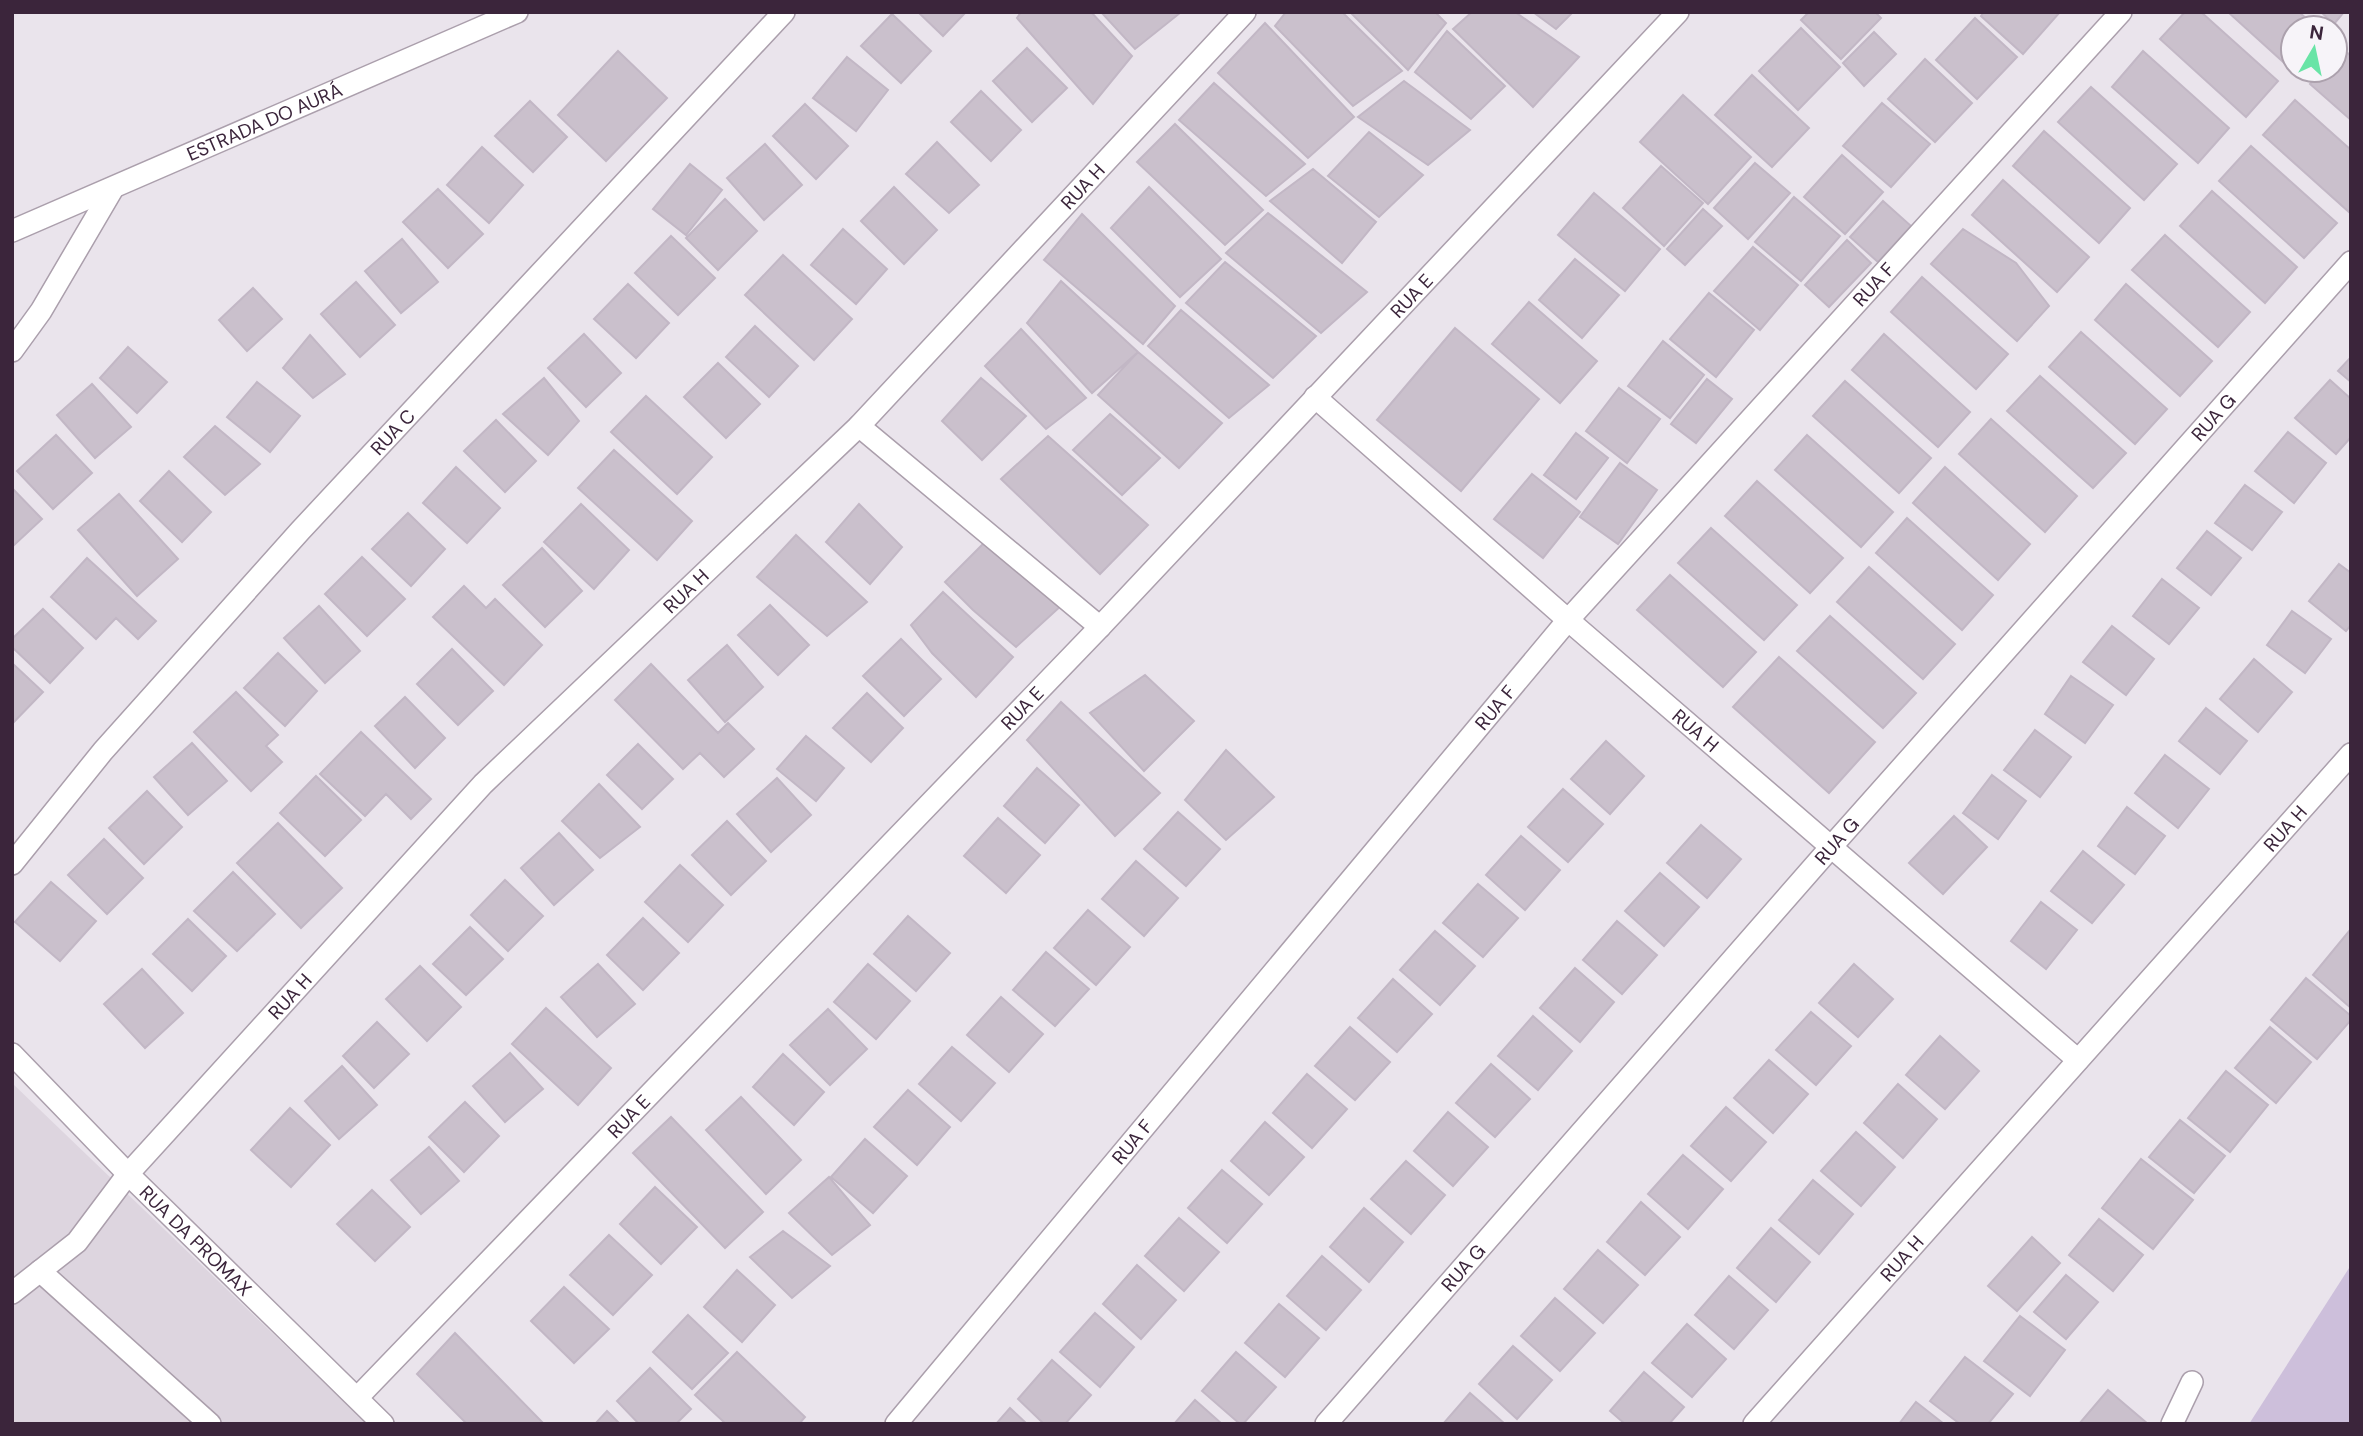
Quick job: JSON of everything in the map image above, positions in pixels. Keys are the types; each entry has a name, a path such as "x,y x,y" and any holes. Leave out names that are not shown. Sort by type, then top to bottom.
{"street":[{"name":"ESTRADA DO AURÁ","path":"12,232 517,12"},
{"name":"RUA C","path":"12,864 103,751 300,531 784,12"},
{"name":"RUA H","path":"12,1293 77,1242 128,1174 483,784 859,426 1245,12"},
{"name":"RUA E","path":"358,1397 1100,627 1678,12"},
{"name":"RUA F","path":"896,1424 1568,620 2121,12"},
{"path":"12,351 41,311 112,190"},
{"name":"RUA G","path":"1326,1424 1831,847 2351,262"},
{"name":"RUA H","path":"1315,397 1568,620 2078,1060"},
{"path":"859,426 1100,627"},
{"name":"RUA H","path":"1754,1424 2351,754"},
{"name":"RUA DA PROMAX","path":"12,1054 128,1174 383,1424"},
{"path":"40,1271 210,1424"},
{"path":"2172,1424 2192,1382"}],"shaded area":[{"path":"12,1083 367,1424 12,1424"},
{"path":"2351,1265 2351,1424 2249,1424"}],"building":[{"path":"918,12 966,12 943,36"},
{"path":"1021,12 1091,12 1132,56 1093,104 1017,18"},
{"path":"1101,12 1179,12 1180,13 1135,49"},
{"path":"1286,12 1342,12 1402,71 1353,106 1275,26"},
{"path":"1350,12 1435,12 1446,23 1408,70"},
{"path":"1472,12 1515,12 1579,57 1533,107 1453,29"},
{"path":"1533,12 1573,12 1556,29"},
{"path":"1809,12 1875,12 1881,18 1841,59 1801,20"},
{"path":"1984,12 2060,12 2023,54 1981,16"},
{"path":"2185,12 2201,12 2278,81 2246,117 2160,39"},
{"path":"2228,12 2301,14 2279,14 2279,58"},
{"path":"2321,12 2344,12 2342,14"},
{"path":"892,14 931,51 901,83 861,46"},
{"path":"1975,18 2017,57 1977,99 1936,60"},
{"path":"1265,23 1354,117 1308,158 1218,73"},
{"path":"1801,28 1840,67 1798,110 1759,71"},
{"path":"1447,31 1505,86 1471,119 1415,72"},
{"path":"1874,32 1896,54 1864,86 1843,63"},
{"path":"1027,48 1067,88 1032,122 993,81"},
{"path":"618,51 667,98 606,161 558,115"},
{"path":"2143,51 2229,128 2198,163 2112,87"},
{"path":"2349,54 2351,56 2351,120 2310,84 2349,84"},
{"path":"847,57 888,90 856,131 813,98"},
{"path":"1925,59 1972,103 1935,142 1888,99"},
{"path":"1752,75 1809,128 1772,167 1715,115"},
{"path":"1404,81 1470,130 1428,165 1358,117"},
{"path":"1214,83 1305,164 1266,196 1179,120"},
{"path":"2091,87 2177,164 2144,200 2058,122"},
{"path":"981,91 1021,130 991,161 951,122"},
{"path":"1683,95 1751,157 1708,204 1640,142"},
{"path":"2295,100 2351,150 2349,212 2263,135"},
{"path":"530,101 567,137 533,172 495,136"},
{"path":"1882,103 1930,144 1891,187 1843,146"},
{"path":"805,104 848,146 816,179 773,136"},
{"path":"1175,124 1263,210 1225,245 1137,162"},
{"path":"2044,131 2130,208 2099,243 2013,166"},
{"path":"1369,132 1423,175 1379,217 1328,176"},
{"path":"937,142 979,185 949,213 906,174"},
{"path":"765,144 802,185 764,220 727,178"},
{"path":"2251,146 2337,223 2304,258 2219,181"},
{"path":"482,147 523,185 489,223 447,185"},
{"path":"1842,155 1883,192 1845,234 1804,197"},
{"path":"1755,163 1790,193 1748,239 1714,208"},
{"path":"690,164 722,190 686,235 653,209"},
{"path":"1661,166 1703,203 1664,246 1623,208"},
{"path":"1313,169 1376,222 1342,263 1270,201"},
{"path":"2003,180 2089,257 2057,292 1972,215"},
{"path":"894,187 937,230 904,264 861,221"},
{"path":"1149,187 1221,259 1180,297 1111,228"},
{"path":"438,189 483,234 448,268 403,222"},
{"path":"2212,191 2297,267 2265,303 2180,226"},
{"path":"1594,193 1660,249 1625,291 1558,235"},
{"path":"1794,197 1840,236 1801,281 1755,242"},
{"path":"725,199 757,231 718,270 686,238"},
{"path":"1883,201 1911,226 1878,262 1850,237"},
{"path":"1703,209 1722,226 1685,265 1667,249"},
{"path":"1268,213 1367,292 1321,333 1226,253"},
{"path":"1082,214 1175,306 1143,344 1044,260"},
{"path":"843,229 887,269 856,304 811,265"},
{"path":"1963,229 2016,263 2049,306 2017,341 1931,264"},
{"path":"2165,235 2250,312 2218,347 2132,270"},
{"path":"671,236 715,278 678,315 635,273"},
{"path":"402,239 438,282 401,313 365,271"},
{"path":"1847,240 1871,263 1829,307 1805,285"},
{"path":"1753,247 1798,285 1760,330 1714,291"},
{"path":"783,255 852,319 814,360 745,295"},
{"path":"1575,259 1619,295 1582,338 1539,300"},
{"path":"1225,262 1316,336 1273,378 1186,303"},
{"path":"1922,277 2008,354 1976,389 1891,312"},
{"path":"1061,281 1138,352 1092,393 1027,323"},
{"path":"356,282 395,325 360,357 321,314"},
{"path":"628,284 669,323 636,358 594,319"},
{"path":"2126,284 2212,361 2180,396 2095,320"},
{"path":"253,288 282,319 247,351 219,320"},
{"path":"1709,293 1754,330 1716,377 1670,339"},
{"path":"1529,302 1597,361 1560,403 1492,344"},
{"path":"1181,310 1269,385 1229,418 1148,346"},
{"path":"755,326 798,366 769,397 726,357"},
{"path":"1455,328 1539,399 1461,491 1377,420"},
{"path":"1021,329 1086,398 1046,429 985,366"},
{"path":"2081,332 2167,409 2135,444 2049,367"},
{"path":"584,334 621,373 586,407 548,368"},
{"path":"1884,334 1970,412 1938,447 1852,370"},
{"path":"310,335 345,374 313,398 283,368"},
{"path":"1663,341 1704,375 1670,418 1628,386"},
{"path":"128,347 167,382 137,413 100,378"},
{"path":"1138,352 1222,423 1179,468 1098,395"},
{"path":"2351,357 2351,382 2338,371"},
{"path":"718,363 760,404 726,438 684,397"},
{"path":"2040,376 2126,453 2093,488 2007,411"},
{"path":"544,378 579,421 548,455 503,414"},
{"path":"981,378 1026,416 982,460 942,421"},
{"path":"1707,379 1732,399 1696,443 1671,424"},
{"path":"2330,380 2351,399 2351,437 2336,454 2295,418"},
{"path":"1845,381 1931,458 1899,493 1813,416"},
{"path":"257,382 300,416 270,452 227,417"},
{"path":"92,384 131,427 95,458 57,415"},
{"path":"1619,388 1660,419 1627,463 1586,431"},
{"path":"646,396 712,457 677,494 611,432"},
{"path":"1110,414 1160,458 1122,495 1073,450"},
{"path":"1991,419 2077,496 2045,532 1959,454"},
{"path":"496,420 536,461 505,492 464,451"},
{"path":"215,426 260,464 225,495 184,457"},
{"path":"2288,432 2326,463 2294,503 2255,471"},
{"path":"1576,433 1608,458 1576,499 1544,475"},
{"path":"56,435 92,473 53,509 17,471"},
{"path":"1807,435 1893,512 1861,547 1775,470"},
{"path":"1048,436 1148,525 1100,574 1001,479"},
{"path":"614,450 692,521 657,560 578,488"},
{"path":"1620,463 1657,490 1618,544 1580,517"},
{"path":"456,467 500,508 467,543 423,503"},
{"path":"1945,467 2030,544 1998,580 1913,503"},
{"path":"169,471 211,512 182,542 140,501"},
{"path":"1532,474 1580,512 1543,558 1494,519"},
{"path":"1757,481 1843,558 1810,593 1725,516"},
{"path":"2245,485 2282,512 2252,550 2215,523"},
{"path":"12,488 42,519 12,547"},
{"path":"119,494 178,559 137,596 78,530"},
{"path":"581,504 629,550 594,589 544,542"},
{"path":"859,504 902,547 870,584 826,542"},
{"path":"408,513 445,549 411,586 372,549"},
{"path":"1907,518 1993,595 1962,630 1876,553"},
{"path":"1711,528 1797,605 1764,640 1678,563"},
{"path":"2207,531 2241,558 2211,595 2177,568"},
{"path":"796,535 867,602 827,636 757,577"},
{"path":"990,537 1063,604 1016,647 945,582"},
{"path":"542,548 582,591 545,627 503,585"},
{"path":"362,557 405,599 367,636 325,594"},
{"path":"87,558 156,621 138,639 116,618 96,639 51,597"},
{"path":"2339,564 2351,573 2351,625 2346,631 2309,601"},
{"path":"1869,567 1955,644 1923,679 1837,602"},
{"path":"1670,575 1756,652 1723,687 1637,610"},
{"path":"2162,579 2199,608 2169,644 2133,616"},
{"path":"464,586 486,608 495,599 542,645 504,685 433,617"},
{"path":"943,592 1013,657 976,697 932,653 911,625"},
{"path":"770,605 809,645 778,675 738,635"},
{"path":"319,606 360,651 325,683 284,638"},
{"path":"43,609 83,648 50,683 12,647 12,639"},
{"path":"2292,611 2331,639 2305,673 2267,645"},
{"path":"1830,616 1916,693 1883,728 1797,651"},
{"path":"2112,626 2154,659 2126,695 2083,662"},
{"path":"901,639 941,679 904,716 863,676"},
{"path":"727,645 763,687 725,722 688,680"},
{"path":"452,649 493,691 458,725 417,684"},
{"path":"278,653 317,691 285,726 244,688"},
{"path":"1779,657 1875,742 1829,793 1733,707"},
{"path":"2254,659 2292,692 2258,732 2220,699"},
{"path":"12,663 43,692 12,724"},
{"path":"651,664 718,733 728,723 754,749 724,777 700,753 683,769 615,700"},
{"path":"1145,675 1194,721 1144,771 1090,713"},
{"path":"2071,676 2113,705 2085,743 2045,714"},
{"path":"236,692 278,735 266,746 282,762 251,791 194,732"},
{"path":"867,693 903,728 871,762 833,728"},
{"path":"405,697 445,738 415,768 375,726"},
{"path":"1061,702 1160,793 1115,836 1027,740"},
{"path":"2206,708 2247,741 2220,774 2179,741"},
{"path":"2035,730 2071,757 2040,797 2004,770"},
{"path":"361,732 431,799 411,819 386,794 365,816 320,774"},
{"path":"806,736 844,768 816,801 777,769"},
{"path":"1606,741 1644,776 1610,814 1571,779"},
{"path":"192,743 227,781 188,815 154,777"},
{"path":"638,744 673,779 642,809 607,775"},
{"path":"1226,750 1274,797 1226,840 1185,800"},
{"path":"2165,755 2209,789 2178,828 2135,793"},
{"path":"1037,768 1079,805 1045,843 1004,806"},
{"path":"1992,775 2026,801 1998,839 1963,813"},
{"path":"316,776 361,820 325,856 280,813"},
{"path":"777,778 811,815 771,852 737,814"},
{"path":"599,784 640,827 600,858 562,821"},
{"path":"1563,789 1603,824 1568,862 1528,827"},
{"path":"147,791 182,827 144,864 109,828"},
{"path":"2127,807 2165,836 2135,874 2098,846"},
{"path":"1178,812 1220,849 1186,886 1144,849"},
{"path":"1954,816 1987,847 1943,894 1909,863"},
{"path":"998,818 1040,855 1006,893 964,856"},
{"path":"727,821 766,861 731,895 692,855"},
{"path":"278,823 342,888 301,928 237,863"},
{"path":"1701,825 1741,859 1707,898 1667,863"},
{"path":"559,833 593,870 554,905 521,868"},
{"path":"1521,836 1560,870 1525,910 1486,875"},
{"path":"104,839 143,878 107,914 68,875"},
{"path":"2083,851 2124,885 2092,923 2051,891"},
{"path":"1136,861 1178,898 1144,936 1102,899"},
{"path":"680,865 723,905 688,942 645,902"},
{"path":"233,872 275,914 237,951 194,911"},
{"path":"1660,873 1699,907 1664,946 1625,911"},
{"path":"505,880 543,916 508,951 471,915"},
{"path":"51,882 96,921 60,961 15,922"},
{"path":"1478,884 1518,918 1483,957 1443,923"},
{"path":"2041,902 2077,930 2046,969 2011,941"},
{"path":"1088,910 1130,947 1096,985 1054,948"},
{"path":"908,916 950,953 916,991 874,954"},
{"path":"643,918 679,953 643,990 607,955"},
{"path":"188,919 226,956 192,991 153,954"},
{"path":"1617,921 1657,955 1622,994 1583,960"},
{"path":"470,927 503,959 466,995 433,964"},
{"path":"1435,931 1475,966 1440,1005 1400,970"},
{"path":"2351,931 2351,1008 2313,975"},
{"path":"1046,952 1089,989 1055,1026 1013,990"},
{"path":"598,964 635,1004 597,1037 561,997"},
{"path":"868,964 910,1001 876,1039 834,1002"},
{"path":"1854,964 1893,999 1858,1037 1819,1003"},
{"path":"420,966 461,1007 427,1041 386,999"},
{"path":"1575,968 1614,1002 1580,1042 1540,1008"},
{"path":"142,969 183,1013 145,1048 104,1004"},
{"path":"2306,978 2351,1016 2351,1020 2317,1059 2271,1020"},
{"path":"1393,979 1432,1014 1397,1052 1358,1018"},
{"path":"1001,997 1043,1034 1009,1072 967,1035"},
{"path":"546,1008 611,1068 578,1105 512,1044"},
{"path":"828,1009 867,1049 830,1085 790,1045"},
{"path":"1811,1012 1851,1046 1816,1085 1776,1050"},
{"path":"1533,1016 1572,1051 1538,1090 1498,1056"},
{"path":"377,1022 409,1054 374,1088 343,1056"},
{"path":"1350,1027 1390,1062 1355,1100 1315,1066"},
{"path":"2270,1027 2311,1062 2276,1103 2235,1068"},
{"path":"1940,1036 1979,1071 1945,1109 1906,1075"},
{"path":"952,1047 995,1083 961,1121 919,1084"},
{"path":"510,1053 543,1089 505,1122 473,1086"},
{"path":"783,1054 824,1092 794,1125 753,1087"},
{"path":"1769,1060 1808,1094 1773,1133 1734,1098"},
{"path":"1491,1064 1530,1099 1495,1137 1456,1103"},
{"path":"342,1066 377,1105 339,1139 305,1101"},
{"path":"2226,1071 2268,1105 2230,1152 2188,1118"},
{"path":"1307,1074 1347,1109 1312,1148 1273,1113"},
{"path":"1898,1084 1937,1119 1903,1158 1864,1123"},
{"path":"908,1090 950,1127 917,1165 874,1127"},
{"path":"741,1097 801,1160 766,1194 706,1130"},
{"path":"465,1102 499,1136 464,1172 429,1137"},
{"path":"1726,1107 1766,1142 1731,1181 1691,1146"},
{"path":"290,1108 330,1145 291,1187 251,1150"},
{"path":"1448,1112 1488,1147 1453,1186 1414,1151"},
{"path":"671,1117 763,1212 725,1248 633,1153"},
{"path":"2180,1120 2225,1156 2194,1193 2149,1157"},
{"path":"1265,1122 1304,1157 1269,1195 1231,1161"},
{"path":"1856,1132 1895,1167 1861,1206 1821,1171"},
{"path":"865,1139 907,1176 873,1213 831,1177"},
{"path":"429,1147 459,1181 421,1214 391,1180"},
{"path":"1683,1155 1723,1189 1688,1229 1648,1194"},
{"path":"2141,1159 2193,1200 2153,1249 2102,1208"},
{"path":"1406,1161 1445,1195 1411,1234 1371,1199"},
{"path":"1222,1170 1262,1204 1227,1243 1188,1208"},
{"path":"829,1177 870,1225 832,1255 789,1213"},
{"path":"1813,1180 1853,1214 1819,1254 1779,1220"},
{"path":"655,1187 697,1227 661,1264 620,1224"},
{"path":"372,1190 410,1227 375,1261 337,1224"},
{"path":"1641,1202 1680,1237 1645,1275 1607,1242"},
{"path":"1364,1208 1403,1242 1369,1282 1330,1247"},
{"path":"1179,1218 1219,1252 1184,1291 1145,1256"},
{"path":"2099,1219 2143,1255 2113,1291 2069,1255"},
{"path":"1771,1228 1810,1262 1776,1302 1737,1268"},
{"path":"783,1231 830,1266 792,1298 750,1257"},
{"path":"609,1235 652,1275 613,1315 570,1275"},
{"path":"2032,1237 2060,1263 2017,1311 1988,1286"},
{"path":"1598,1250 1638,1285 1603,1323 1564,1289"},
{"path":"1322,1256 1361,1290 1326,1330 1287,1296"},
{"path":"1137,1265 1176,1300 1141,1339 1103,1304"},
{"path":"737,1270 775,1305 742,1342 704,1307"},
{"path":"2066,1275 2098,1302 2066,1339 2034,1312"},
{"path":"1729,1276 1768,1310 1734,1349 1695,1315"},
{"path":"564,1287 609,1329 574,1363 531,1321"},
{"path":"1555,1298 1595,1333 1560,1371 1521,1336"},
{"path":"1279,1304 1319,1338 1285,1377 1245,1343"},
{"path":"1095,1313 1134,1347 1100,1387 1060,1352"},
{"path":"688,1315 728,1353 692,1389 653,1352"},
{"path":"2020,1316 2065,1350 2030,1396 1984,1361"},
{"path":"1687,1324 1726,1359 1692,1397 1652,1363"},
{"path":"455,1333 544,1424 467,1424 417,1374"},
{"path":"1513,1346 1552,1380 1517,1419 1479,1384"},
{"path":"737,1352 805,1417 799,1424 726,1424 695,1395"},
{"path":"1236,1352 1276,1387 1243,1424 1202,1391"},
{"path":"1965,1357 2013,1394 1988,1424 1960,1424 1930,1401"},
{"path":"1052,1360 1091,1395 1065,1424 1044,1424 1018,1399"},
{"path":"650,1368 691,1409 676,1424 639,1424 617,1401"},
{"path":"1644,1372 1684,1407 1669,1424 1625,1424 1610,1411"},
{"path":"2108,1390 2148,1424 2079,1424"},
{"path":"1470,1393 1505,1424 1443,1424"},
{"path":"1195,1400 1222,1424 1174,1424"},
{"path":"1916,1402 1944,1424 1899,1424"},
{"path":"1010,1408 1027,1424 996,1424"},
{"path":"607,1411 620,1424 595,1424"}]}
